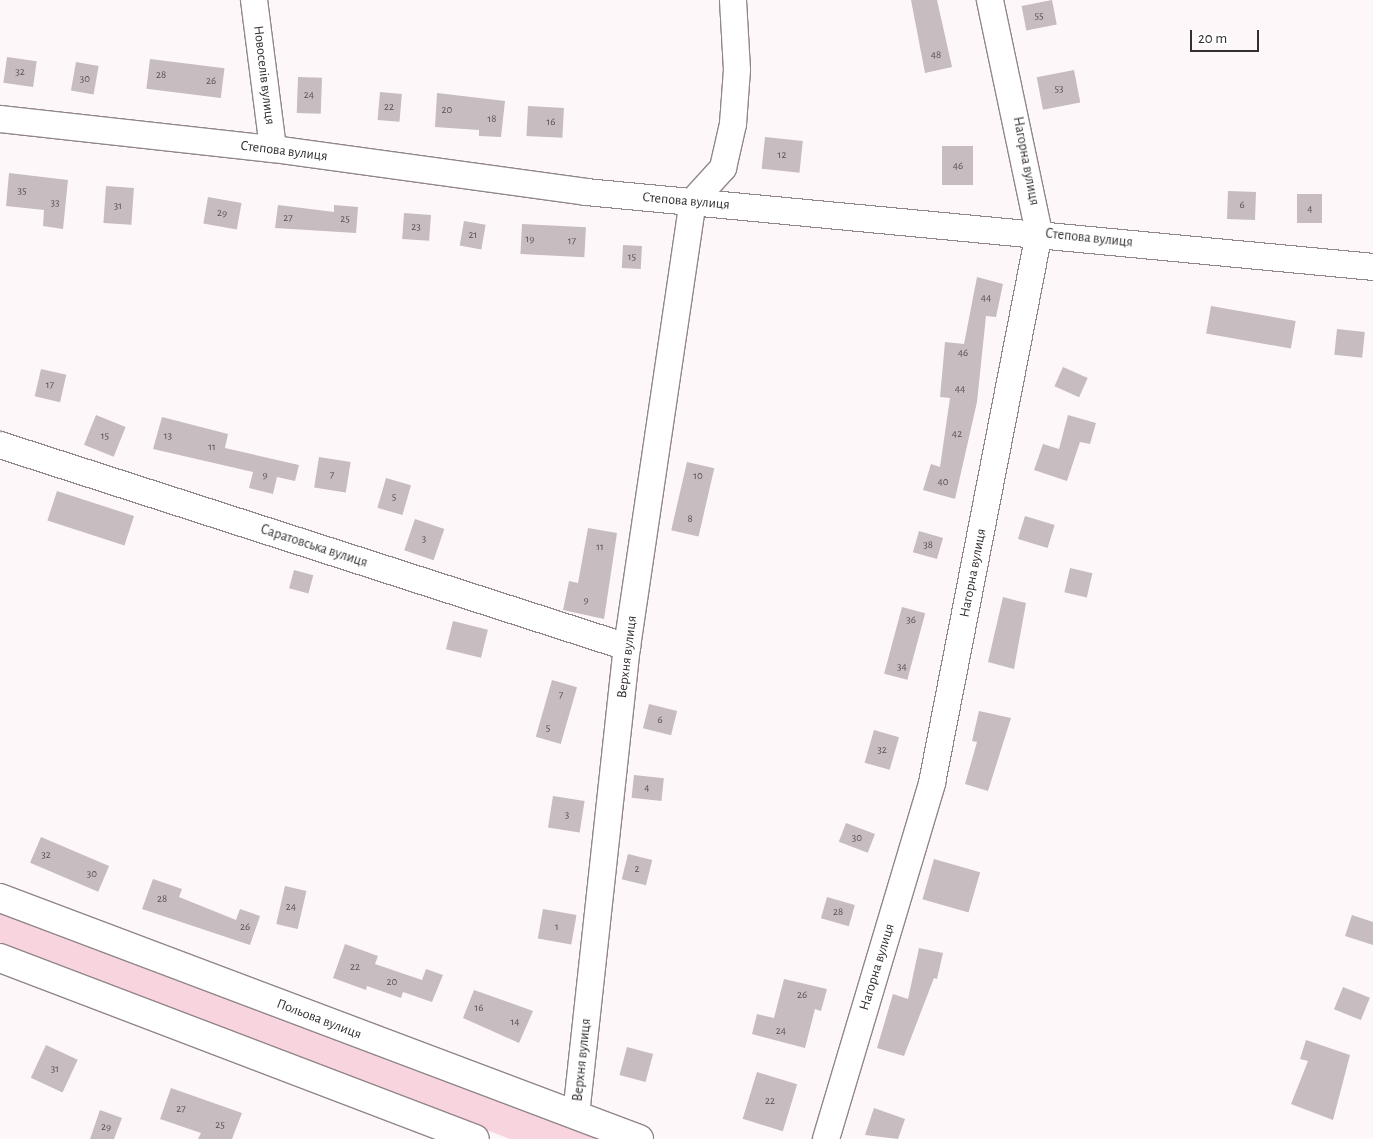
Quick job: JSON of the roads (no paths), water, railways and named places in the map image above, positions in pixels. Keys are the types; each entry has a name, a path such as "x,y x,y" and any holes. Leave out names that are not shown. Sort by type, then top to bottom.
{"main road":[{"name":"Польова вулиця","path":"0,898 639,1139"},
{"path":"0,958 475,1139"}],"street":[{"name":"Новоселів вулиця","path":"254,0 273,149"},
{"path":"693,201 723,168 733,124 737,70 733,0"},
{"name":"Нагорна вулиця","path":"826,1139 932,783 1039,233 990,0"},
{"name":"Степова вулиця","path":"0,119 273,149 693,201 1039,233 1373,267"},
{"name":"Верхня вулиця","path":"576,1115 627,647 693,201"},
{"name":"Саратовська вулиця","path":"0,445 627,647"}]}
